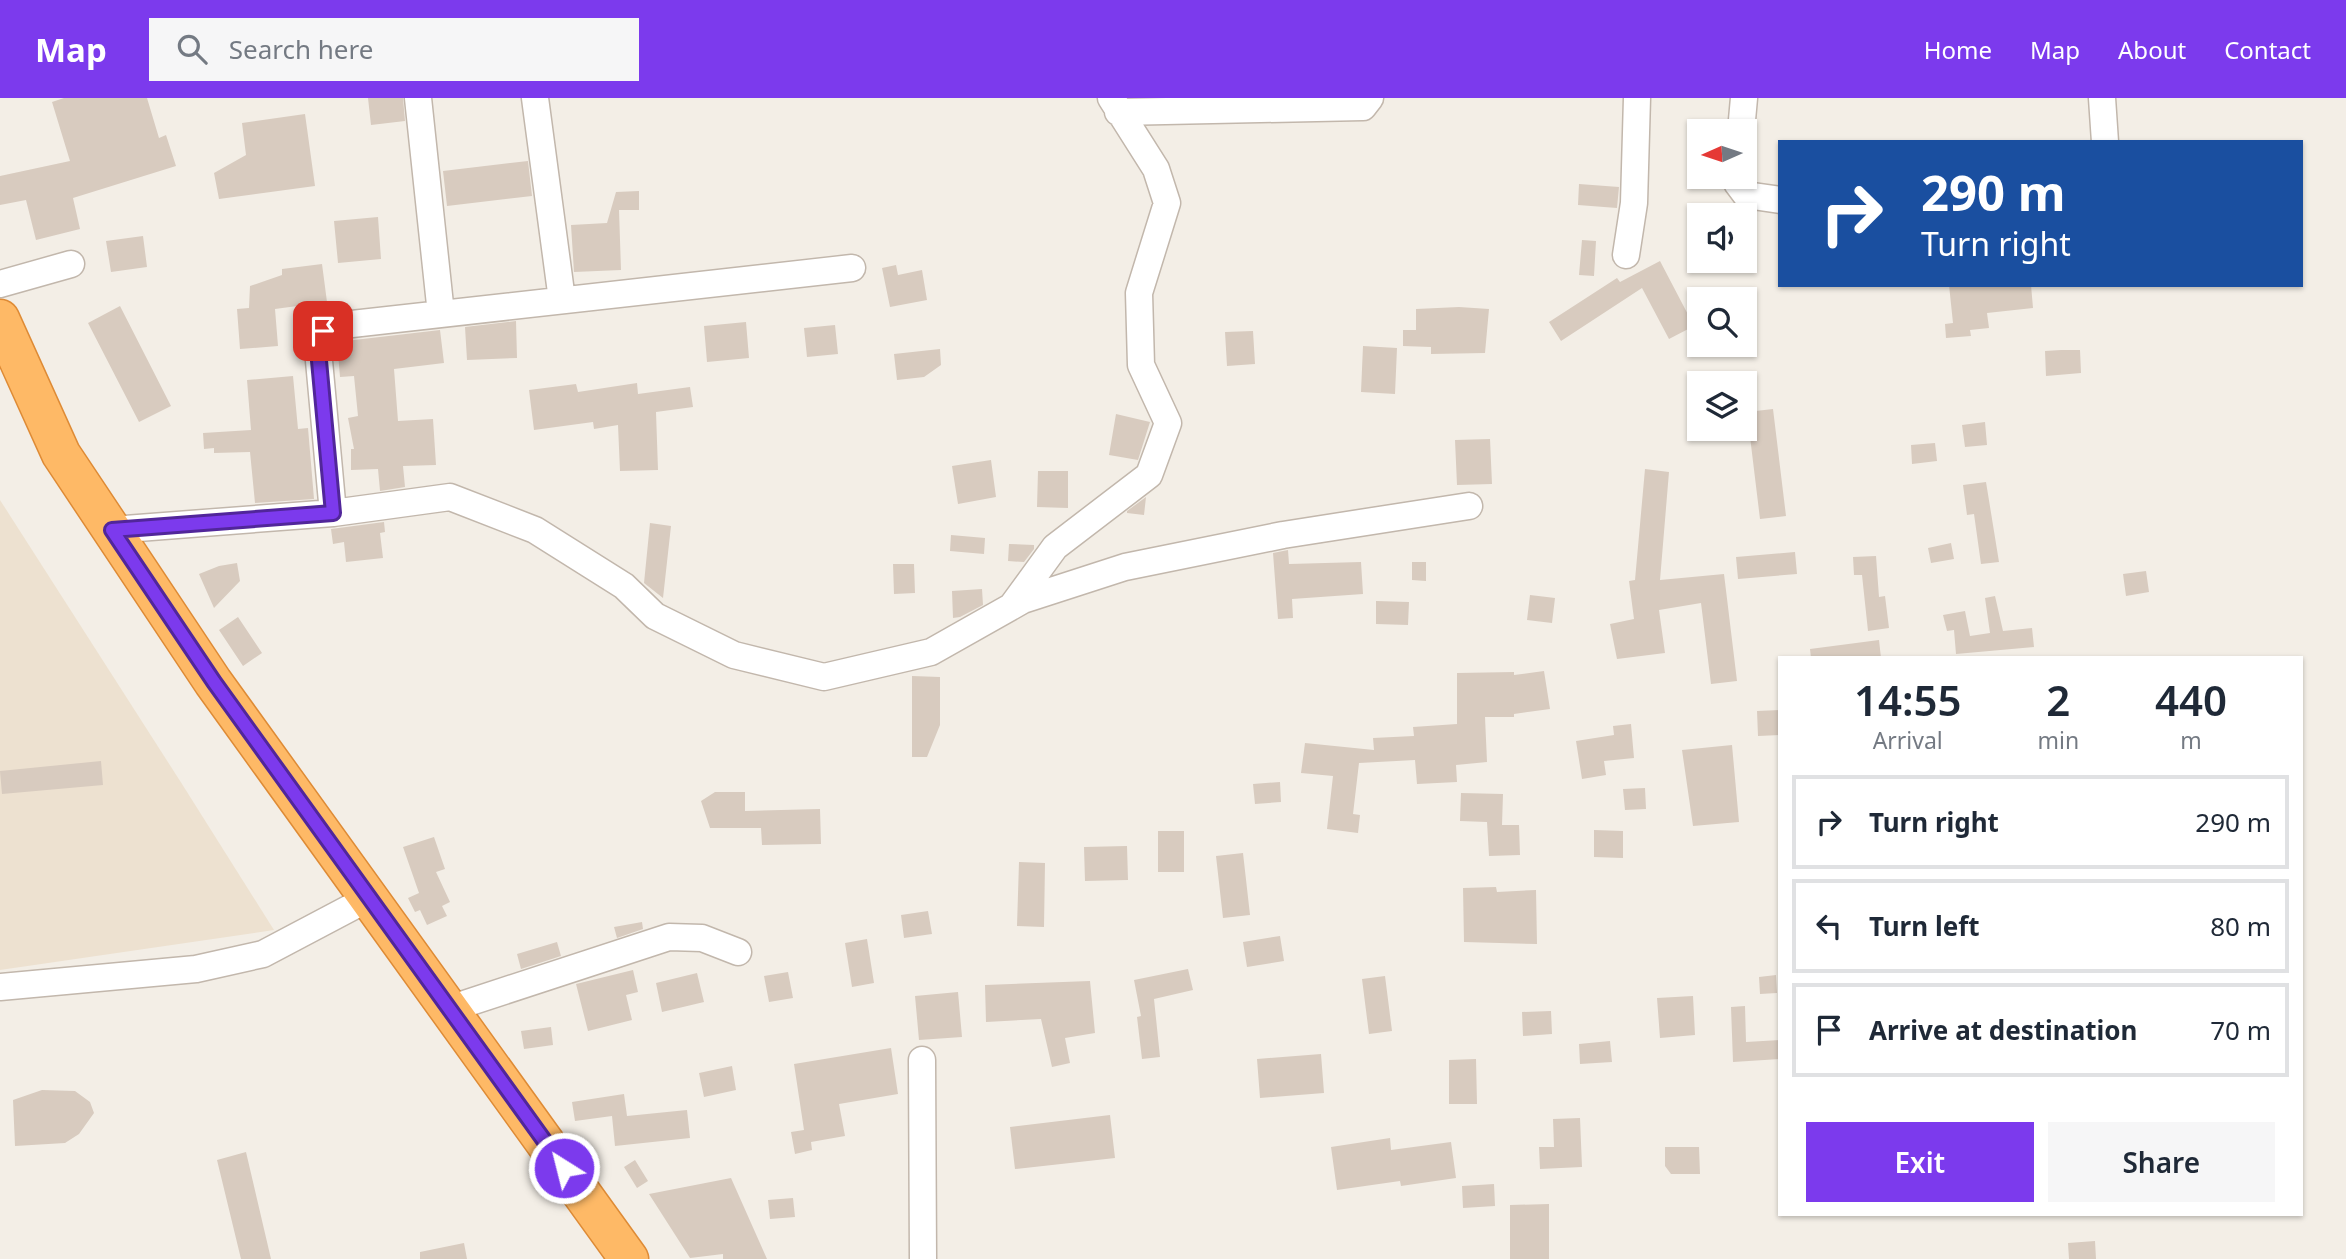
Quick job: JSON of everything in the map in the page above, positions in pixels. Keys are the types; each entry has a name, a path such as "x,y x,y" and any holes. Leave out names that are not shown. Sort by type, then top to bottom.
{"highway":[{"path":"0,319 61,454 214,682 629,1259"}],"street":[{"path":"418,98 441,314"},
{"path":"535,98 562,300"},
{"path":"1115,105 1363,107 1370,98"},
{"path":"1626,255 1634,203 1637,98"},
{"path":"1742,119 1744,98"},
{"path":"2102,98 2105,140"},
{"path":"1011,607 1055,547 1149,475 1168,423 1141,365 1139,293 1167,203 1156,170 1115,105"},
{"path":"1742,189 1746,195 1778,200"},
{"path":"0,284 71,264"},
{"path":"333,513 317,339 323,331 334,326 852,268"},
{"path":"112,530 333,513 450,497 535,530 624,586 655,616 734,656 824,677 931,652 1011,607 1125,567 1283,535 1469,506"},
{"path":"0,988 196,970 263,954 369,898"},
{"path":"449,1009 669,937 702,938 738,952"},
{"path":"922,1060 923,1259"}],"shaded area":[{"path":"0,500 182,784 274,930 0,970"}],"building":[{"path":"64,98 147,98 159,138 166,135 176,166 73,198 80,229 36,240 26,200 0,205 0,176 70,161 52,102"},
{"path":"368,98 403,98 405,121 371,125"},
{"path":"305,114 315,186 219,199 214,173 246,155 242,123"},
{"path":"528,161 532,196 447,206 443,171"},
{"path":"1579,184 1619,187 1617,208 1578,205"},
{"path":"639,191 639,210 619,210 621,270 574,272 571,225 607,223 616,192"},
{"path":"378,217 381,259 338,263 334,221"},
{"path":"143,236 147,267 111,272 106,241"},
{"path":"1582,240 1596,241 1594,276 1579,275"},
{"path":"1660,261 1687,313 1687,330 1669,339 1642,288 1561,341 1549,322 1617,278 1620,282"},
{"path":"322,264 327,302 275,309 278,346 240,349 237,309 249,308 250,286 282,275 282,269"},
{"path":"896,265 898,275 922,270 927,300 890,307 882,268"},
{"path":"1949,287 2031,287 2033,308 1987,313 1989,328 1970,330 1971,336 1946,338 1945,324 1953,323"},
{"path":"120,306 171,406 139,422 88,323"},
{"path":"1416,309 1489,309 1485,353 1431,354 1431,347 1403,346 1403,330 1416,330"},
{"path":"516,321 517,358 467,360 465,327"},
{"path":"746,322 749,358 707,362 704,326"},
{"path":"835,325 838,354 807,357 804,328"},
{"path":"440,330 444,363 394,369 398,421 433,419 436,465 403,466 405,487 380,491 378,469 351,470 351,449 354,449 348,418 358,416 354,376 340,377 337,342"},
{"path":"1253,331 1255,364 1227,366 1225,332"},
{"path":"1363,346 1397,348 1395,394 1361,392"},
{"path":"940,349 941,365 924,377 897,380 894,354"},
{"path":"2080,350 2081,373 2046,376 2045,351"},
{"path":"293,376 298,429 308,428 314,499 255,503 250,452 214,453 214,448 204,449 203,433 251,430 247,380"},
{"path":"637,383 638,394 690,387 693,407 656,412 658,470 620,471 618,425 594,429 593,422 534,430 529,390 576,384 578,392"},
{"path":"1773,409 1786,516 1760,519 1751,441 1757,441 1757,411"},
{"path":"1116,414 1150,422 1138,460 1109,455"},
{"path":"1985,422 1987,445 1965,447 1962,425"},
{"path":"1490,439 1492,484 1457,485 1455,440"},
{"path":"1935,443 1937,461 1912,464 1911,445"},
{"path":"991,460 996,497 958,504 952,466"},
{"path":"1645,469 1669,472 1660,580 1724,574 1737,681 1711,684 1701,603 1659,610 1665,653 1617,659 1610,624 1634,619 1629,581 1635,580"},
{"path":"1038,471 1068,471 1068,508 1037,507"},
{"path":"1986,482 1999,562 1981,564 1974,514 1967,515 1963,485"},
{"path":"1146,497 1144,515 1127,513 1127,511"},
{"path":"384,522 385,532 380,533 383,558 346,562 344,542 333,544 331,529"},
{"path":"650,523 671,526 663,598 644,583"},
{"path":"951,535 985,538 984,554 950,551"},
{"path":"1951,543 1954,559 1931,563 1928,548"},
{"path":"1009,544 1034,545 1034,549 1024,562 1008,561"},
{"path":"1288,550 1289,564 1361,562 1363,594 1292,599 1293,618 1278,619 1273,553"},
{"path":"1795,552 1797,574 1738,579 1736,557"},
{"path":"1876,556 1879,597 1885,596 1889,628 1868,631 1862,575 1854,575 1853,557"},
{"path":"1412,562 1426,562 1426,581 1412,580"},
{"path":"237,563 240,581 214,608 199,574 219,566"},
{"path":"893,564 914,564 915,593 894,594"},
{"path":"2146,571 2149,592 2126,596 2123,574"},
{"path":"982,589 983,605 953,618 952,591"},
{"path":"1530,595 1555,598 1552,623 1527,620"},
{"path":"1995,596 2003,631 2032,628 2034,647 1956,654 1954,630 1947,631 1943,615 1965,611 1970,636 1990,633 1985,598"},
{"path":"1376,601 1409,602 1408,625 1376,624"},
{"path":"238,617 262,653 243,666 219,630"},
{"path":"1879,640 1881,656 1811,656 1810,649"},
{"path":"1544,671 1550,709 1514,714 1514,717 1485,717 1487,762 1456,765 1457,782 1417,784 1415,760 1359,763 1353,814 1360,815 1358,833 1327,829 1333,776 1301,773 1305,743 1374,750 1373,738 1414,736 1413,727 1457,724 1457,673 1514,672 1514,675"},
{"path":"912,676 940,677 940,725 927,757 912,757"},
{"path":"1778,710 1778,735 1758,736 1757,711"},
{"path":"1631,724 1634,758 1604,761 1606,775 1582,779 1576,741 1614,735 1613,726"},
{"path":"1732,745 1739,822 1693,826 1682,750"},
{"path":"101,761 103,785 2,794 0,771"},
{"path":"1280,782 1281,802 1255,804 1253,784"},
{"path":"1645,788 1646,809 1625,810 1623,789"},
{"path":"715,792 745,792 745,811 820,809 821,844 762,845 761,828 710,828 701,801"},
{"path":"1461,793 1503,794 1502,825 1519,825 1520,855 1489,856 1487,822 1460,821"},
{"path":"1594,830 1623,831 1623,858 1594,857"},
{"path":"1158,831 1184,831 1184,872 1158,872"},
{"path":"434,837 445,869 436,872 450,902 442,906 447,916 427,925 420,910 415,912 408,898 419,893 403,847"},
{"path":"1127,846 1128,880 1085,881 1084,847"},
{"path":"1243,853 1250,915 1223,918 1216,856"},
{"path":"1019,862 1045,863 1044,927 1017,926"},
{"path":"1496,887 1497,892 1536,890 1537,944 1464,942 1463,888"},
{"path":"928,911 932,934 904,938 901,915"},
{"path":"642,922 643,929 617,938 614,927"},
{"path":"1280,936 1284,961 1247,967 1243,942"},
{"path":"867,939 874,983 852,987 845,943"},
{"path":"557,942 561,956 521,969 517,954"},
{"path":"1188,969 1193,990 1154,999 1160,1057 1142,1059 1137,1017 1141,1016 1134,980"},
{"path":"633,970 638,992 626,995 632,1020 588,1031 576,984"},
{"path":"788,972 793,998 769,1002 764,976"},
{"path":"697,973 704,1002 662,1012 656,983"},
{"path":"1776,975 1777,993 1760,994 1759,977"},
{"path":"1385,976 1392,1031 1369,1034 1362,979"},
{"path":"1090,981 1095,1033 1065,1038 1070,1063 1052,1067 1041,1019 986,1022 985,985"},
{"path":"958,992 962,1037 919,1040 915,996"},
{"path":"1693,996 1695,1035 1660,1038 1657,998"},
{"path":"1745,1006 1746,1042 1778,1040 1778,1059 1733,1062 1731,1007"},
{"path":"1551,1011 1552,1034 1523,1036 1522,1012"},
{"path":"551,1027 553,1045 524,1049 521,1031"},
{"path":"1610,1041 1612,1062 1580,1064 1579,1044"},
{"path":"891,1048 898,1094 839,1104 845,1136 811,1142 812,1150 795,1154 791,1132 804,1130 794,1064"},
{"path":"1321,1054 1324,1093 1260,1098 1257,1059"},
{"path":"1476,1059 1477,1104 1449,1104 1449,1060"},
{"path":"732,1066 736,1090 704,1097 699,1073"},
{"path":"42,1090 75,1091 90,1102 94,1113 79,1134 65,1143 15,1146 13,1100"},
{"path":"624,1094 627,1116 687,1110 690,1138 615,1146 612,1116 575,1121 572,1102"},
{"path":"1110,1115 1115,1158 1015,1169 1010,1127"},
{"path":"1580,1118 1582,1167 1540,1169 1539,1147 1554,1147 1553,1119"},
{"path":"1390,1138 1391,1150 1451,1142 1456,1178 1401,1186 1400,1181 1337,1190 1331,1147"},
{"path":"1665,1147 1699,1147 1700,1174 1671,1174 1665,1166"},
{"path":"246,1152 271,1259 241,1259 217,1160"},
{"path":"635,1160 648,1181 637,1188 624,1167"},
{"path":"731,1178 767,1259 723,1259 723,1254 690,1258 649,1194"},
{"path":"1494,1184 1495,1206 1463,1208 1462,1186"},
{"path":"793,1198 795,1217 770,1219 768,1200"},
{"path":"1549,1204 1549,1259 1510,1259 1510,1205"},
{"path":"2095,1241 2096,1259 2069,1259 2068,1243"},
{"path":"464,1243 467,1259 420,1259 420,1252"}],"route":[{"path":"323,331 317,339 333,513 112,530 214,682 564,1168"}]}
